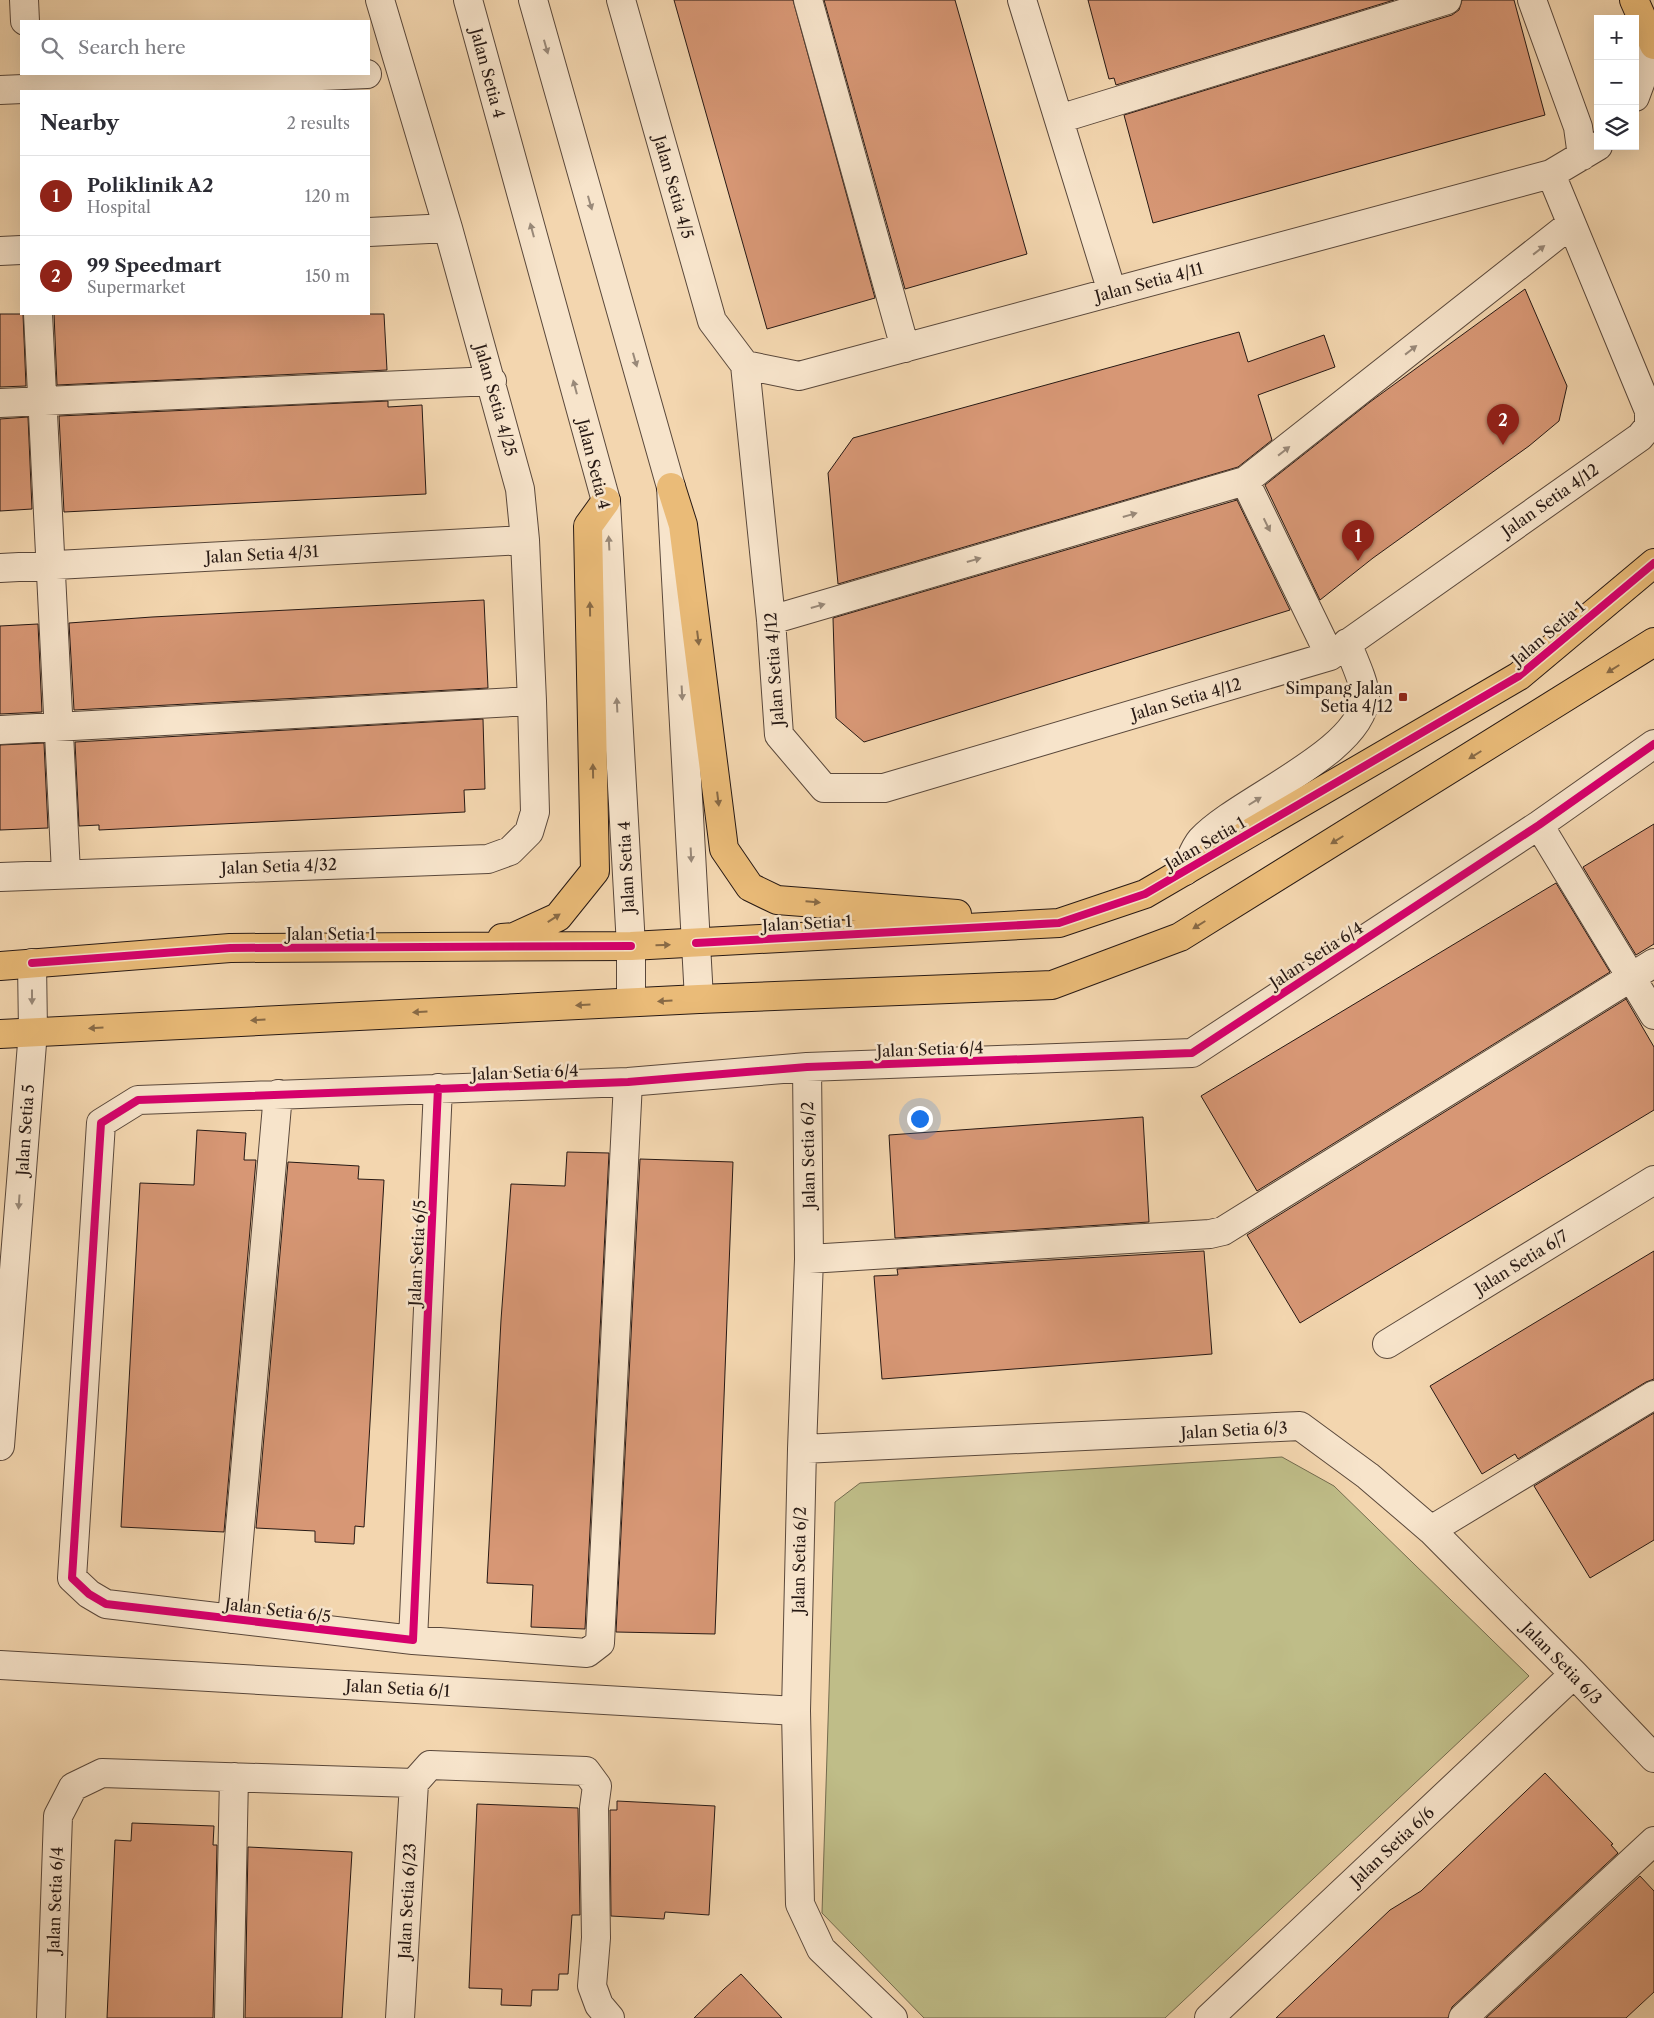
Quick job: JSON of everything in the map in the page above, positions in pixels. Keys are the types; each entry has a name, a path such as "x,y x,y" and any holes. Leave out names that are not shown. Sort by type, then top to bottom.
{"main road":[{"path":"1634,0 1654,46"},
{"path":"671,487 683,525 724,849 750,888 777,900 1059,923"},
{"path":"230,948 514,937 558,917 595,871 588,526 606,501"},
{"name":"Jalan Setia 1","path":"0,966 230,948 631,946 1059,923 1145,894 1519,676 1654,563"},
{"path":"0,1034 632,1002 1052,984 1180,937 1654,642"}],"street":[{"path":"24,0 25,20"},
{"name":"Jalan Setia 4/25","path":"380,0 492,381 520,488 525,540 532,702 534,812"},
{"name":"Jalan Setia 4","path":"468,0 606,501 631,946 632,1002"},
{"path":"533,0 671,487 699,999"},
{"name":"Jalan Setia 4/5","path":"621,0 712,321 745,364"},
{"path":"808,0 906,348"},
{"path":"1022,0 1112,292"},
{"path":"1058,119 1447,0"},
{"path":"1532,0 1578,127 1590,151"},
{"path":"1639,86 1654,46"},
{"path":"370,74 402,72"},
{"path":"0,90 28,85 337,75"},
{"name":"Jalan Setia 4/11","path":"745,364 799,376 1552,174 1590,151"},
{"name":"Jalan Setia 4/12","path":"745,364 771,620 779,735 824,788 884,788 1338,650 1640,437 1649,426 1649,411 1552,174"},
{"path":"771,620 1245,481 1571,224"},
{"path":"370,232 448,228"},
{"path":"0,251 20,250"},
{"path":"38,315 66,873"},
{"path":"0,403 492,381"},
{"path":"1186,871 1200,841 1227,818 1287,781 1349,734 1363,712 1365,695 1338,650 1245,481"},
{"name":"Jalan Setia 4/31","path":"0,568 525,540"},
{"path":"0,730 532,702"},
{"name":"Jalan Setia 6/4","path":"117,1112 138,1100 628,1082 807,1068 1192,1053 1539,825 1654,744"},
{"name":"Jalan Setia 4/32","path":"0,877 488,858 510,851 529,832 534,812"},
{"path":"1539,825 1654,1015"},
{"path":"809,1259 1210,1234 1223,1231 1654,963"},
{"name":"Jalan Setia 5","path":"0,1446 33,1031 32,964"},
{"name":"Jalan Setia 6/2","path":"807,1068 809,1259 802,1450 796,1711 800,1904 821,1949 893,2018"},
{"path":"413,1640 587,1652 600,1643 628,1082"},
{"name":"Jalan Setia 6/5","path":"117,1112 101,1123 72,1578 89,1594 106,1604 413,1640 438,1088"},
{"path":"232,1619 278,1094"},
{"name":"Jalan Setia 6/7","path":"1387,1344 1654,1180"},
{"path":"1431,1530 1654,1395"},
{"name":"Jalan Setia 6/3","path":"802,1450 1300,1426 1368,1476 1431,1530 1574,1674 1654,1758"},
{"name":"Jalan Setia 6/1","path":"0,1665 796,1711"},
{"name":"Jalan Setia 6/6","path":"1209,2018 1574,1674"},
{"path":"229,2018 234,1777 414,1783 430,1765 586,1771 598,1786 594,1808 596,1938 592,1986 599,2004 610,2018"},
{"name":"Jalan Setia 6/4","path":"51,2018 58,1816 73,1786 102,1773 234,1777"},
{"name":"Jalan Setia 6/23","path":"400,2018 414,1783"},
{"path":"1463,2018 1654,1841"}],"shaded area":[{"path":"1282,1457 1334,1486 1529,1676 1165,2018 924,2018 822,1913 835,1502 860,1483"}],"building":[{"path":"674,0 793,0 875,298 767,329"},
{"path":"824,0 955,0 1027,254 905,289"},
{"path":"1088,0 1394,0 1116,85 1114,78 1109,79"},
{"path":"1462,0 1514,0 1545,115 1153,223 1124,115 1452,15 1459,10"},
{"path":"1525,289 1567,386 1559,421 1529,446 1373,558 1320,600 1265,485 1370,402"},
{"path":"0,314 20,314 23,315 26,386 0,387"},
{"path":"384,314 387,370 57,385 54,315"},
{"path":"1239,332 1248,362 1324,335 1335,367 1258,395 1272,440 1238,467 838,584 828,473 853,438"},
{"path":"388,401 388,407 422,405 426,494 64,512 59,416"},
{"path":"28,417 32,509 0,511 0,419"},
{"path":"1237,500 1290,610 864,742 836,718 833,618"},
{"path":"484,600 488,688 74,710 69,623"},
{"path":"38,624 42,712 0,714 0,626"},
{"path":"483,719 485,789 464,790 465,812 99,830 99,825 79,826 75,742"},
{"path":"44,743 48,828 0,830 0,745"},
{"path":"1654,824 1654,944 1636,955 1583,867"},
{"path":"1556,883 1610,972 1257,1191 1201,1096"},
{"path":"1626,999 1654,1047 1654,1110 1300,1323 1247,1235"},
{"path":"1143,1117 1149,1222 895,1238 889,1135"},
{"path":"197,1130 246,1133 244,1160 256,1160 224,1532 121,1527 140,1183 194,1185"},
{"path":"567,1152 609,1153 585,1629 531,1627 533,1585 487,1583 501,1320 511,1184 565,1186"},
{"path":"640,1159 733,1162 715,1634 616,1632"},
{"path":"288,1162 359,1166 358,1179 384,1180 364,1527 355,1526 354,1544 315,1542 315,1531 256,1528"},
{"path":"1204,1251 1212,1354 882,1379 874,1276 898,1275 897,1269"},
{"path":"1654,1251 1654,1379 1518,1459 1515,1454 1482,1474 1430,1386"},
{"path":"1654,1413 1654,1540 1590,1578 1534,1486"},
{"path":"1545,1773 1613,1844 1611,1845 1618,1853 1452,2007 1448,2018 1276,2018 1390,1910 1421,1891"},
{"path":"617,1801 715,1806 709,1915 665,1912 664,1919 611,1916 610,1810 617,1810"},
{"path":"477,1804 578,1808 580,1915 572,1915 568,1974 559,1974 558,1990 532,1990 531,2006 501,2005 502,1989 469,1988"},
{"path":"132,1823 214,1826 213,1845 217,1845 213,2018 107,2018 115,1840 131,1841"},
{"path":"248,1847 352,1852 342,2018 245,2018"},
{"path":"1640,1876 1654,1891 1654,1992 1626,2018 1486,2018"},
{"path":"741,1974 782,2018 694,2018 724,1989"}],"cycle path":[{"path":"696,943 1059,923 1145,894 1519,676 1654,563"},
{"path":"438,1088 413,1640 106,1604 89,1594 72,1578 101,1123 138,1100 628,1082 807,1067 1192,1053 1539,825 1654,744"},
{"path":"32,963 230,948 631,946"}],"place":[{"name":"99 Speedmart","path":"1503,445"},
{"name":"Poliklinik A2","path":"1358,561"},
{"name":"Simpang Jalan Setia 4/12","path":"1403,697"}]}
